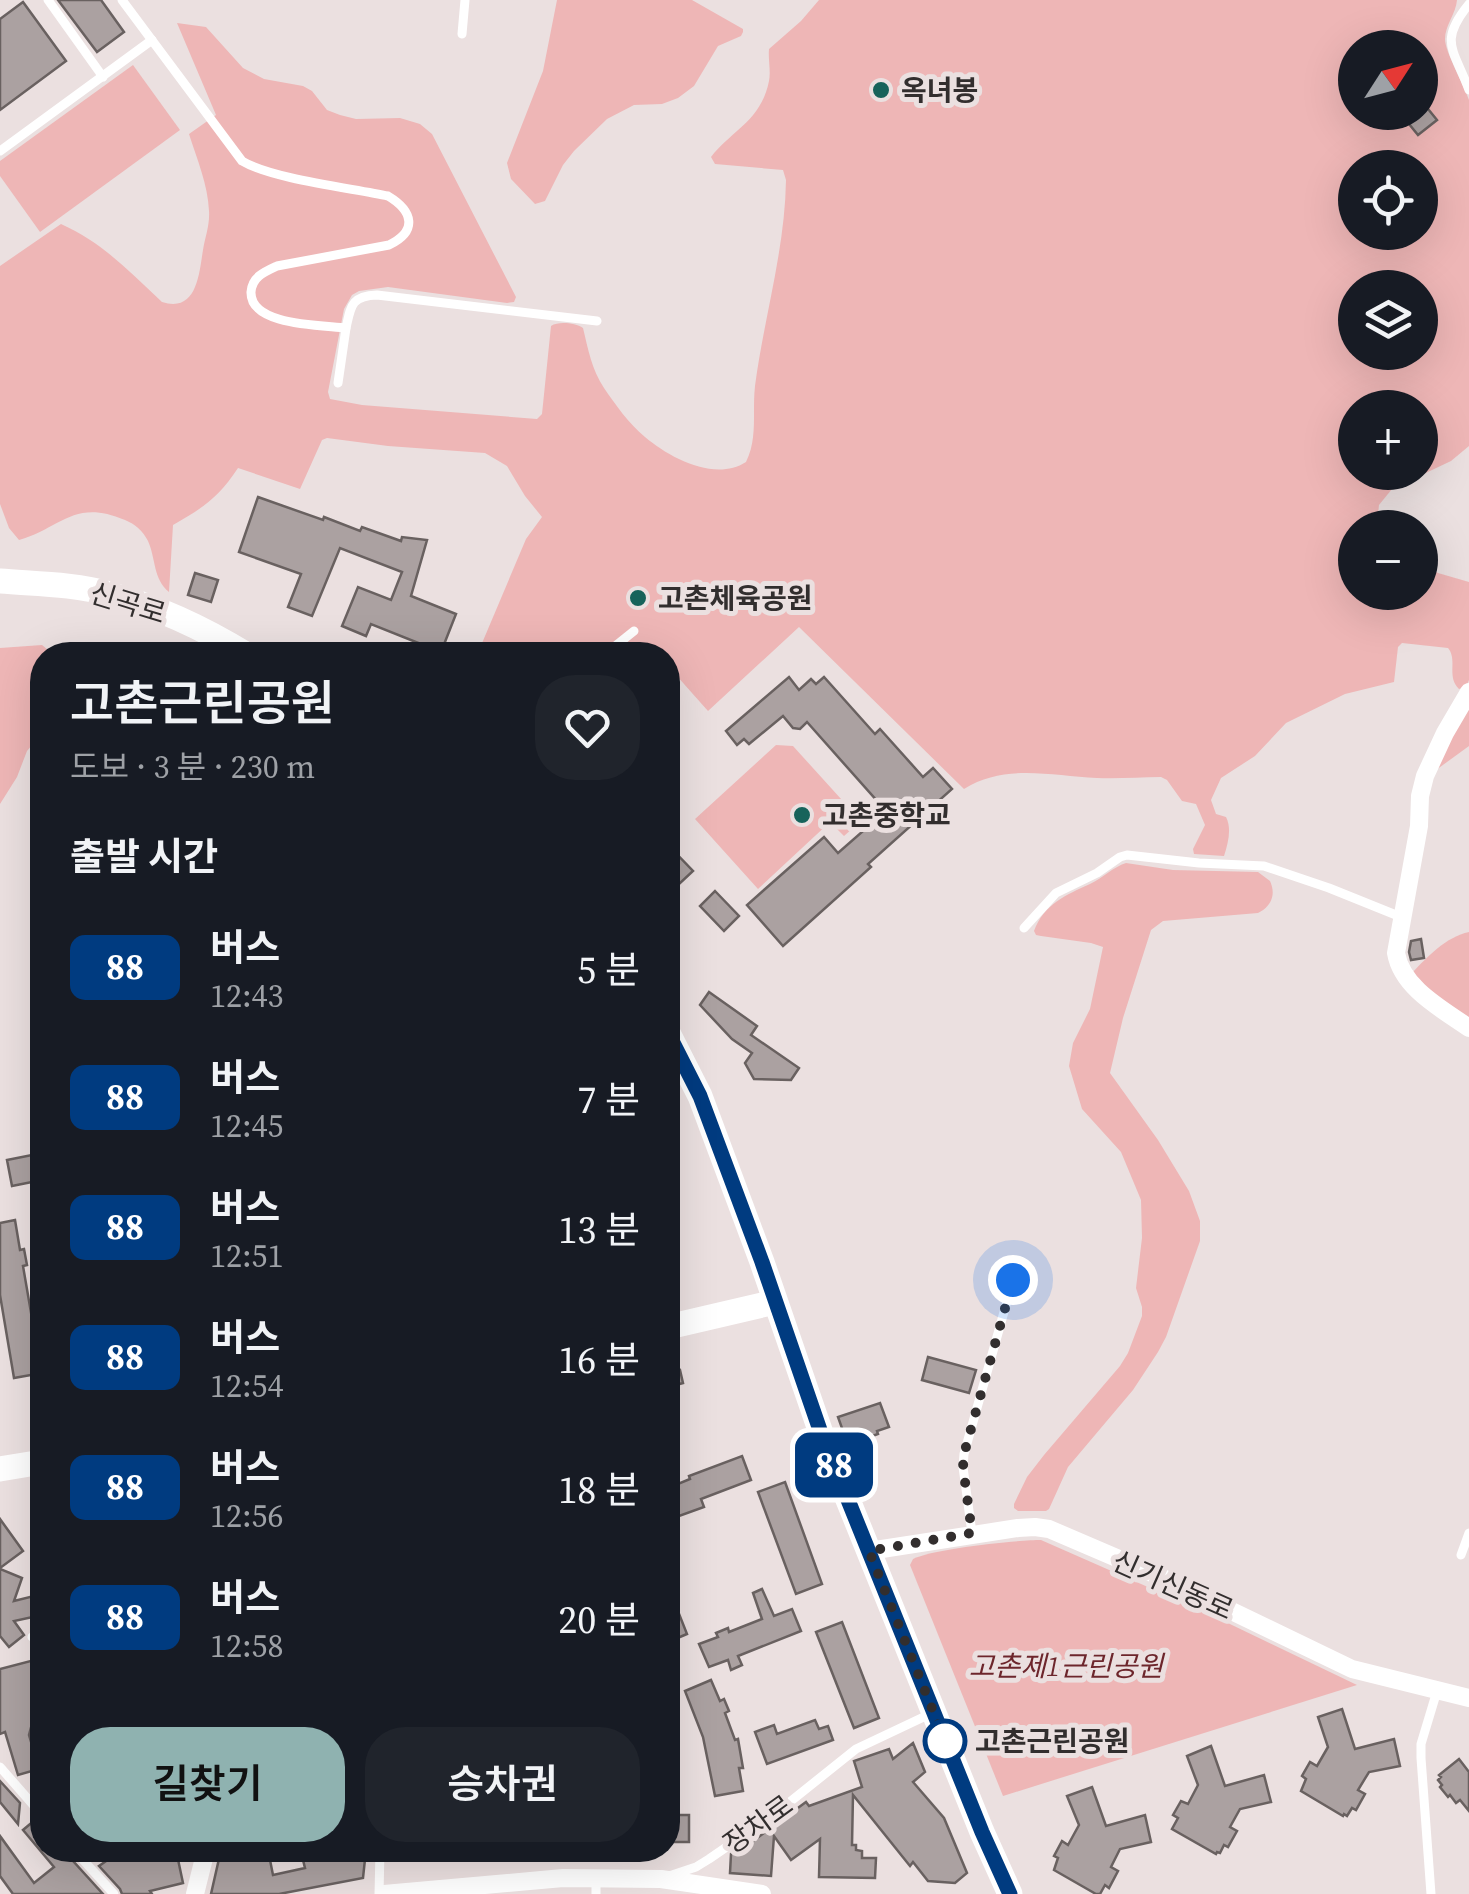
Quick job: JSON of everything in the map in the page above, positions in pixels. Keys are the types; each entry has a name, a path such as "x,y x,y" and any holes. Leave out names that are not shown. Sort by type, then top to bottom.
{"street":[{"name":"신곡로","path":"0,581 60,585 110,594 223,642"},
{"path":"1469,692 1425,776 1396,952 1402,972 1434,1004 1469,1028"},
{"path":"680,1057 700,1096 821,1433 1008,1893"},
{"path":"680,1324 774,1302"},
{"path":"0,1468 30,1464"},
{"name":"신기신동로","path":"869,1551 972,1533 1036,1527 1049,1530 1161,1577 1341,1664 1469,1698"},
{"path":"195,1894 203,1862"},
{"name":"장차로","path":"391,1893 474,1890 530,1879 596,1886 661,1879"},
{"path":"661,1879 762,1894"}],"lane":[{"path":"48,0 102,76"},
{"path":"122,0 242,160 295,177 388,196 400,203 409,221 402,239 389,245 276,266 254,280 252,302 262,312 274,318 346,328"},
{"path":"462,34 464,0"},
{"path":"1469,4 1449,37 1469,90"},
{"path":"1,147 152,40"},
{"path":"338,383 351,306 362,297 377,295 597,320"},
{"path":"621,642 634,632"},
{"path":"1024,928 1056,893 1127,855 1264,866 1401,918"},
{"path":"972,1533 964,1454 1013,1280"},
{"path":"1461,1555 1469,1532"},
{"path":"1430,1894 1421,1744 1437,1692"},
{"name":"장차로","path":"661,1879 710,1859 776,1813 856,1748 934,1713"},
{"path":"0,1767 30,1801"},
{"path":"85,1862 114,1894"},
{"path":"383,1862 391,1893"}],"green space":[{"path":"557,0 692,0 743,32 718,46 694,86 678,98 662,104 634,105 607,119 563,165 545,201 535,204 511,179 507,163 543,71"},
{"path":"819,0 1457,0 1445,39 1469,100 1469,446 1438,467 1438,390 1338,390 1338,490 1391,490 1378,510 1338,510 1338,610 1438,610 1438,573 1469,582 1466,687 1459,689 1455,684 1448,648 1402,643 1398,647 1394,682 1345,694 1286,723 1255,756 1221,778 1211,800 1216,814 1226,817 1228,822 1224,856 1194,854 1205,825 1196,804 1182,801 1161,777 1012,774 964,789 799,627 708,711 680,680 680,642 482,642 526,539 542,517 507,466 485,453 327,438 322,440 300,489 238,468 210,501 173,525 169,592 157,575 146,537 125,520 108,514 80,513 19,540 9,528 0,504 0,266 61,224 103,249 162,302 183,302 197,280 209,211 189,134 216,115 177,23 206,27 243,68 264,79 303,86 327,110 356,119 400,118 420,124 432,134 516,297 514,302 507,303 388,287 359,291 344,309 328,392 330,399 537,419 542,414 551,326 571,324 583,328 593,367 628,420 667,453 707,468 734,468 746,462 752,443 755,386 782,232 786,180 783,170 715,164 711,157 760,106 769,81 769,49"},
{"path":"133,65 180,130 40,232 0,176 0,161"},
{"path":"30,646 30,747 0,804 0,648"},
{"path":"1469,706 1469,746 1436,770 1442,752"},
{"path":"776,745 793,746 861,821 844,836 830,822 758,889 695,819"},
{"path":"1126,863 1173,870 1258,872 1270,881 1273,895 1267,907 1258,913 1163,921 1151,930 1110,1073 1189,1191 1200,1221 1200,1241 1166,1337 1133,1390 1068,1467 1049,1509 1018,1511 1014,1504 1027,1477 1120,1366 1142,1316 1136,1288 1142,1238 1141,1200 1121,1152 1082,1109 1069,1066 1073,1043 1090,1009 1103,947 1036,935 1034,931 1057,902"},
{"path":"1469,932 1469,1018 1432,993 1412,973 1445,943"},
{"name":"고촌제1근린공원","path":"1041,1540 1357,1685 1003,1796 910,1565 913,1559 938,1552"}],"building":[{"path":"58,0 101,0 124,32 97,52"},
{"path":"23,2 66,61 0,110 0,19"},
{"path":"258,497 360,531 362,527 401,541 402,537 427,540 411,596 456,614 445,642 416,642 371,624 366,636 342,626 358,587 391,600 402,572 340,548 312,616 288,607 301,574 239,552"},
{"path":"195,573 218,580 211,602 188,595"},
{"path":"789,677 799,690 811,679 816,684 824,677 875,734 880,729 923,777 933,768 952,789 783,946 747,905 824,837 838,853 886,811 807,722 800,729 793,728 783,716 749,744 744,739 737,745 726,731"},
{"path":"680,857 693,871 680,883"},
{"path":"715,891 739,916 724,931 700,906"},
{"path":"1421,939 1424,958 1411,960 1411,941"},
{"path":"709,992 757,1026 751,1035 799,1068 791,1080 754,1079 745,1063 752,1053 732,1039 700,1005"},
{"path":"30,1155 30,1182 12,1186 7,1160"},
{"path":"15,1220 27,1265 23,1266 30,1307 30,1375 14,1378 0,1295 0,1223"},
{"path":"928,1357 976,1370 969,1393 922,1380"},
{"path":"880,1403 889,1427 848,1445 838,1417"},
{"path":"742,1456 751,1480 701,1499 704,1507 680,1516 680,1483"},
{"path":"785,1482 822,1584 796,1594 758,1492"},
{"path":"0,1519 23,1551 0,1568"},
{"path":"0,1569 22,1578 14,1601 30,1597 30,1618 14,1621 24,1635 9,1647 0,1636"},
{"path":"762,1589 774,1616 792,1609 801,1631 738,1656 742,1665 731,1670 728,1660 709,1667 699,1644 718,1637 716,1633 728,1628 729,1632 762,1619 753,1593"},
{"path":"680,1616 687,1634 680,1637"},
{"path":"842,1622 879,1718 854,1728 816,1632"},
{"path":"30,1661 30,1772 18,1775 5,1732 0,1734 0,1669"},
{"path":"711,1680 729,1711 725,1713 735,1740 738,1739 743,1768 739,1768 743,1791 715,1796 703,1737 685,1691"},
{"path":"1342,1709 1355,1749 1394,1739 1400,1766 1369,1772 1358,1790 1365,1794 1356,1810 1352,1808 1347,1816 1301,1791 1306,1779 1302,1776 1310,1762 1317,1766 1328,1747 1318,1717"},
{"path":"815,1720 819,1729 828,1726 833,1740 767,1764 755,1732 774,1725 777,1734"},
{"path":"913,1743 925,1772 913,1782 944,1818 967,1873 955,1883 928,1881 913,1862 910,1866 853,1795 852,1845 862,1851 862,1858 876,1858 875,1878 819,1877 820,1839 791,1860 774,1836 771,1876 730,1873 731,1854 806,1802 809,1806 862,1787 854,1761 889,1749 893,1759"},
{"path":"1211,1746 1225,1786 1264,1775 1271,1802 1240,1809 1230,1827 1237,1831 1228,1847 1224,1845 1216,1854 1172,1829 1178,1818 1173,1815 1181,1801 1188,1804 1198,1785 1187,1756"},
{"path":"1459,1759 1469,1772 1469,1811 1460,1800 1456,1803 1448,1797 1438,1780"},
{"path":"0,1781 20,1803 18,1824 0,1802"},
{"path":"1092,1787 1106,1826 1145,1815 1151,1842 1120,1849 1111,1867 1118,1871 1109,1888 1105,1885 1100,1894 1054,1870 1058,1858 1054,1856 1062,1841 1068,1845 1079,1825 1067,1796"},
{"path":"680,1815 689,1815 689,1842 680,1842"},
{"path":"0,1836 34,1883 54,1867 50,1862 74,1862 103,1894 13,1894 0,1876"},
{"path":"105,1862 179,1862 183,1883 150,1891 152,1894 122,1894 99,1866"},
{"path":"218,1862 270,1862 273,1875 305,1868 304,1862 365,1862 363,1878 279,1894 211,1894"}],"bus line":[{"name":"88","path":"680,1054 700,1096 762,1262 821,1433 1010,1894"}],"place":[{"name":"옥녀봉","path":"881,90"},
{"name":"고촌체육공원","path":"638,598"},
{"name":"고촌중학교","path":"802,815"},
{"name":"고촌근린공원","path":"945,1741"}],"route":[{"path":"945,1741 869,1551 972,1533 964,1454 1013,1280"}]}
